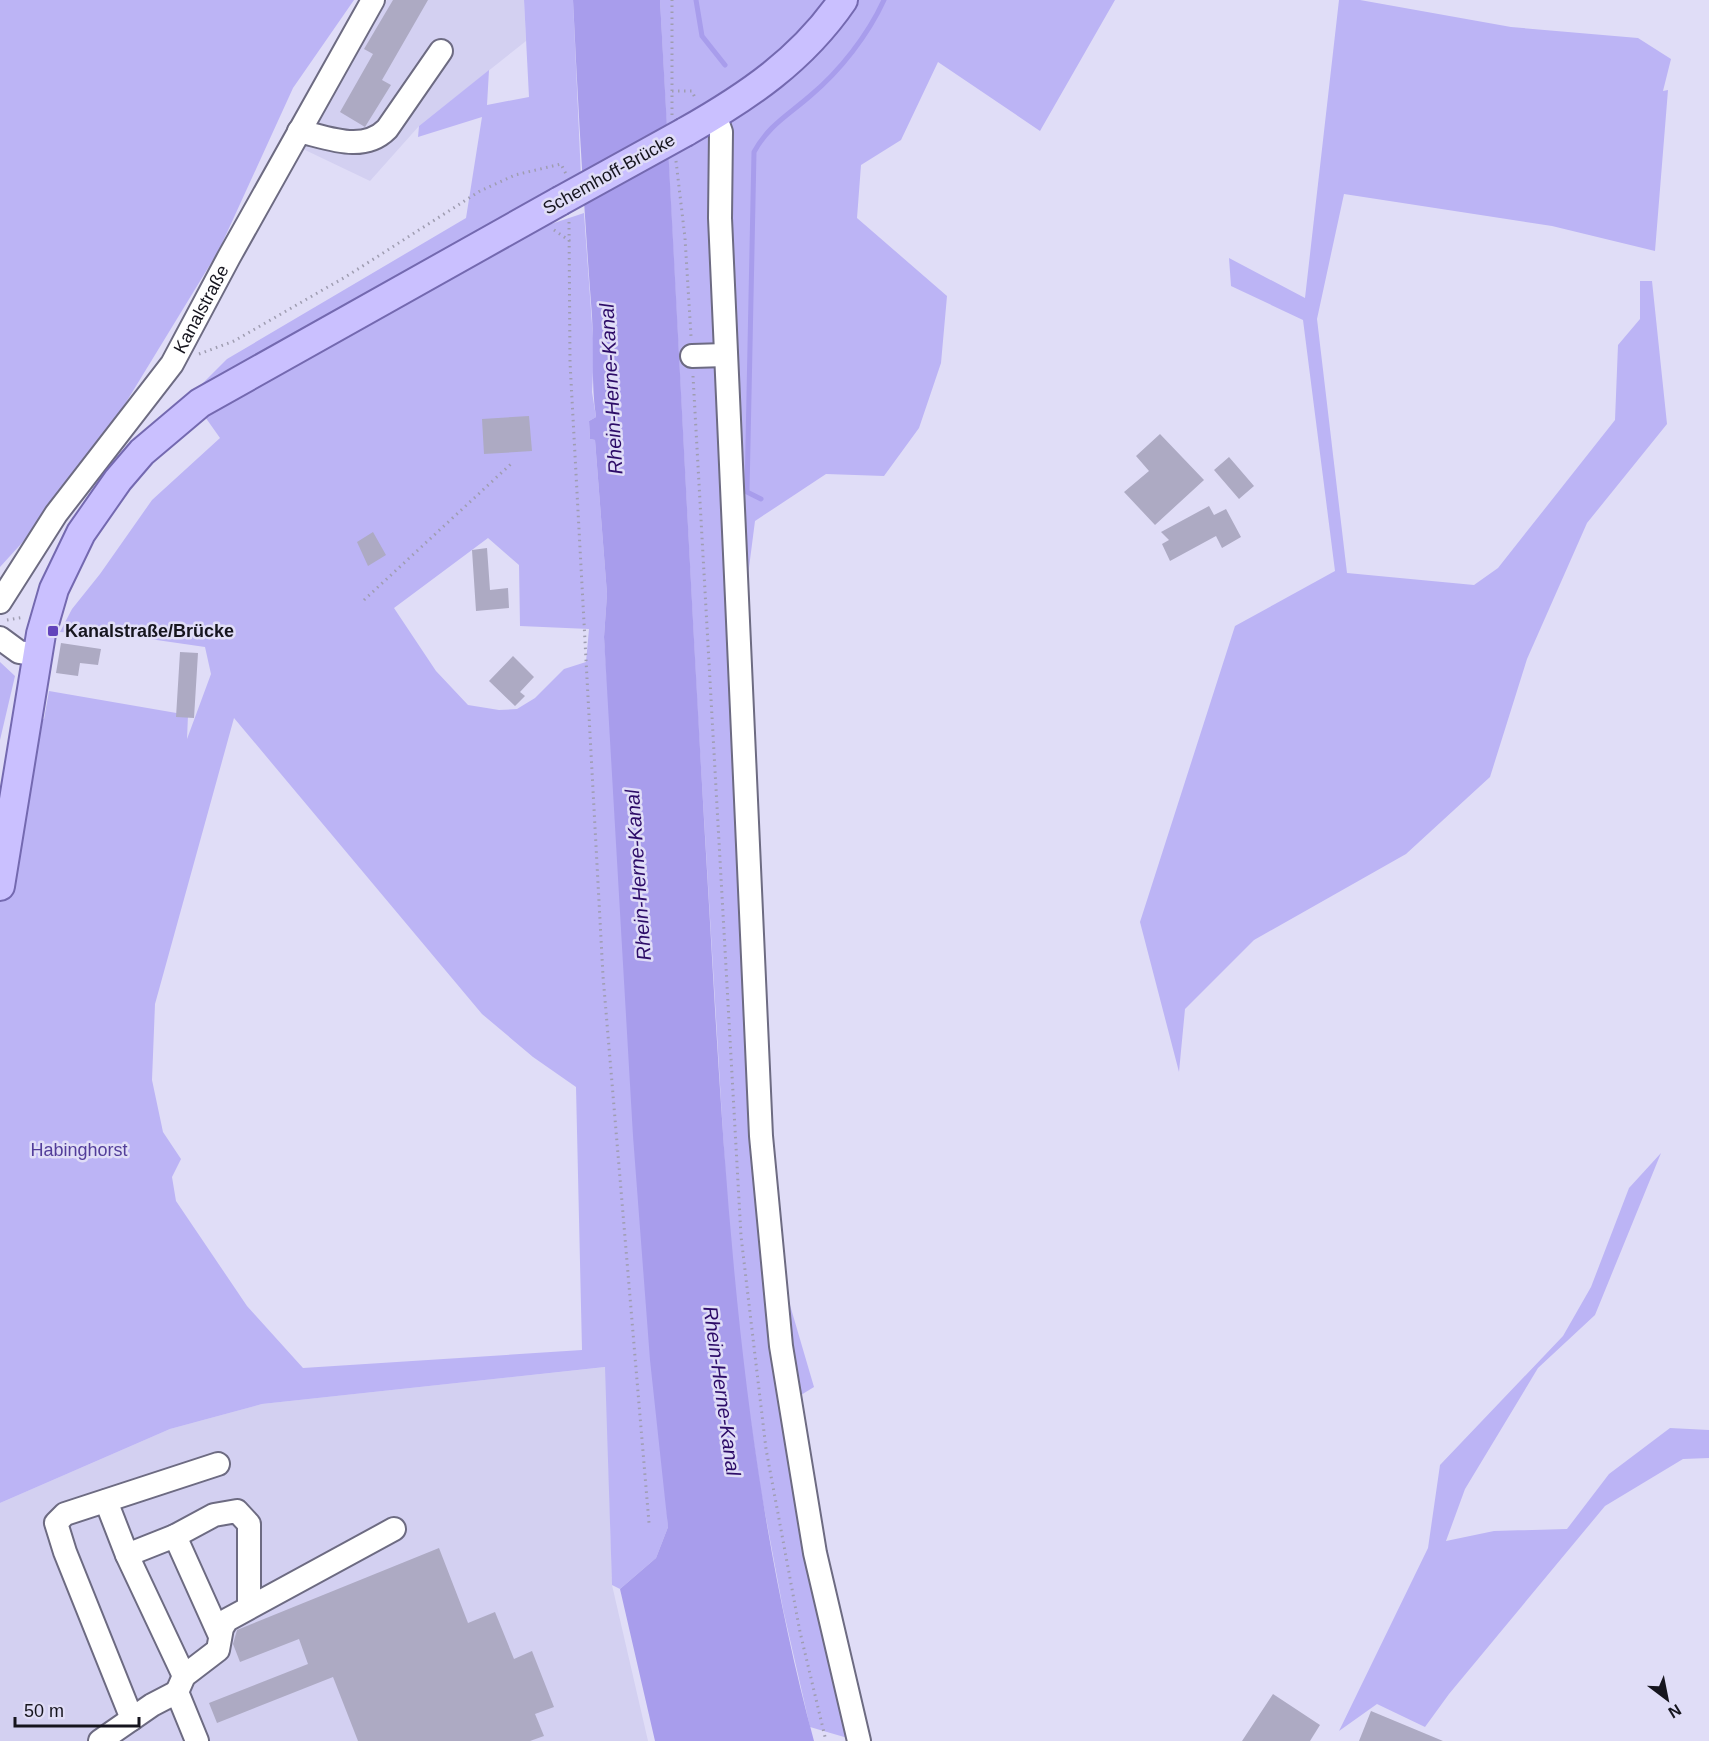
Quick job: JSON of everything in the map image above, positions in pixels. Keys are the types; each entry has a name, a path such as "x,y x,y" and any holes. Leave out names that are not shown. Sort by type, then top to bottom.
{"main road":[{"name":"Schemhoff-Brücke","path":"38,656 54,590 81,532 118,480 142,452 170,427 232,384 566,198 678,124 715,115 780,71 812,39 843,0"},
{"path":"0,885 38,656"}],"lane":[{"name":"Kanalstraße","path":"0,602 56,514 172,364 299,131 374,0"},
{"path":"299,131 362,143 376,138 387,129 441,51"},
{"path":"715,115 721,132 720,218 761,1136 781,1346 815,1552 859,1741"},
{"path":"692,356 726,355"},
{"path":"0,638 19,652 38,656"},
{"path":"132,1719 65,1552 56,1523 65,1514 218,1464"},
{"path":"106,1501 180,1684 196,1741"},
{"path":"127,1555 175,1536 214,1515 237,1511 249,1524 249,1606"},
{"path":"100,1741 180,1684 218,1650 220,1636 227,1620 394,1529"},
{"path":"175,1536 220,1636"}],"path":[{"path":"672,0 672,91 678,124"},
{"path":"672,91 692,91"},
{"path":"676,159 685,238 732,1117 742,1247 766,1449 800,1632 826,1741"},
{"path":"172,364 234,341 347,276 480,192 514,175 561,164 566,198 570,362 602,964 649,1523"},
{"path":"364,600 512,463"}],"shaded area":[{"path":"387,0 524,0 526,41 419,126 370,181 303,149"},
{"path":"606,1367 612,1585 648,1741 0,1741 0,1503 170,1429 262,1404"}],"green space":[{"path":"0,0 354,0 293,88 219,250 111,427 31,533 0,567"},
{"path":"524,0 573,0 581,177 198,388 227,359 466,218 482,117 418,137 419,126 489,70 487,105 529,97"},
{"path":"660,0 825,0 788,46 710,101 715,115 852,0 1115,0 1040,131 938,62 901,140 861,165 857,218 947,296 941,363 919,428 884,476 826,474 755,521 747,583 745,754 780,1271 814,1387 783,1406 851,1739 810,1727 783,1609 760,1486 740,1347 730,1251 698,718"},
{"path":"1339,0 1360,0 1511,27 1638,38 1671,59 1663,91 1668,90 1655,251 1552,226 1344,194 1317,319 1347,573 1474,585 1498,568 1615,420 1618,345 1640,319 1640,281 1652,281 1667,424 1587,523 1527,659 1490,777 1406,854 1254,940 1185,1009 1179,1072 1140,922 1235,626 1335,571 1303,320 1231,286 1229,258 1305,298"},
{"name":"Habinghorst","path":"584,213 594,352 592,392 596,417 589,421 590,439 595,440 607,594 604,637 668,1527 656,1558 620,1589 612,1585 605,1367 262,1404 170,1429 0,1503 0,815 38,718 44,719 49,691 188,715 187,739 211,674 205,647 136,637 60,632 72,609 100,574 152,500 220,438 203,414 530,231","holes":["488,538 519,565 520,626 589,629 586,662 564,669 535,698 517,709 499,710 468,705 436,671 394,608","234,718 482,1014 533,1057 576,1087 582,1350 303,1368 247,1306 176,1201 172,1177 181,1159 163,1132 152,1080 155,1004"]},
{"path":"0,662 15,676 0,740"},
{"path":"1661,1153 1595,1315 1538,1368 1465,1489 1446,1541 1494,1531 1567,1529 1609,1474 1670,1428 1709,1430 1709,1458 1683,1459 1605,1506 1449,1694 1425,1727 1377,1704 1339,1731 1428,1548 1440,1465 1563,1336 1591,1287 1629,1188"}],"water":[{"name":"Rhein-Herne-Kanal","path":"573,0 660,0 702,792 730,1221 752,1430 789,1638 814,1741 655,1741 620,1589 656,1558 668,1527 650,1360 633,1136 604,637 607,594 595,440 590,439 589,421 596,417"}],"building":[{"path":"393,0 428,0 382,80 391,85 365,127 340,112 373,54 364,49"},
{"path":"529,416 532,451 484,454 482,419"},
{"path":"1160,434 1204,480 1155,525 1124,492 1149,471 1136,456"},
{"path":"1229,457 1254,486 1239,499 1214,470"},
{"path":"1209,506 1214,515 1226,509 1241,537 1222,548 1216,536 1170,561 1162,544 1169,540 1161,532"},
{"path":"373,532 386,555 368,566 357,542"},
{"path":"487,548 490,590 508,588 509,608 476,611 472,550"},
{"path":"61,643 101,649 98,665 80,663 78,676 56,673"},
{"path":"180,652 198,653 194,718 176,717"},
{"path":"513,656 534,677 520,692 525,696 515,706 489,681"},
{"path":"439,1548 468,1623 495,1612 514,1659 532,1651 554,1707 535,1714 544,1736 530,1741 358,1741 333,1677 217,1723 209,1703 308,1664 299,1639 240,1662 233,1644 237,1630"},
{"path":"1273,1694 1320,1725 1310,1741 1242,1741"},
{"path":"1371,1711 1443,1741 1359,1741"}],"waterway":[{"path":"696,0 702,36 725,65"},
{"path":"761,499 747,492 754,152 772,128 821,86 842,64 870,26 884,0"}],"place":[{"name":"Kanalstraße/Brücke","path":"53,631"}]}
